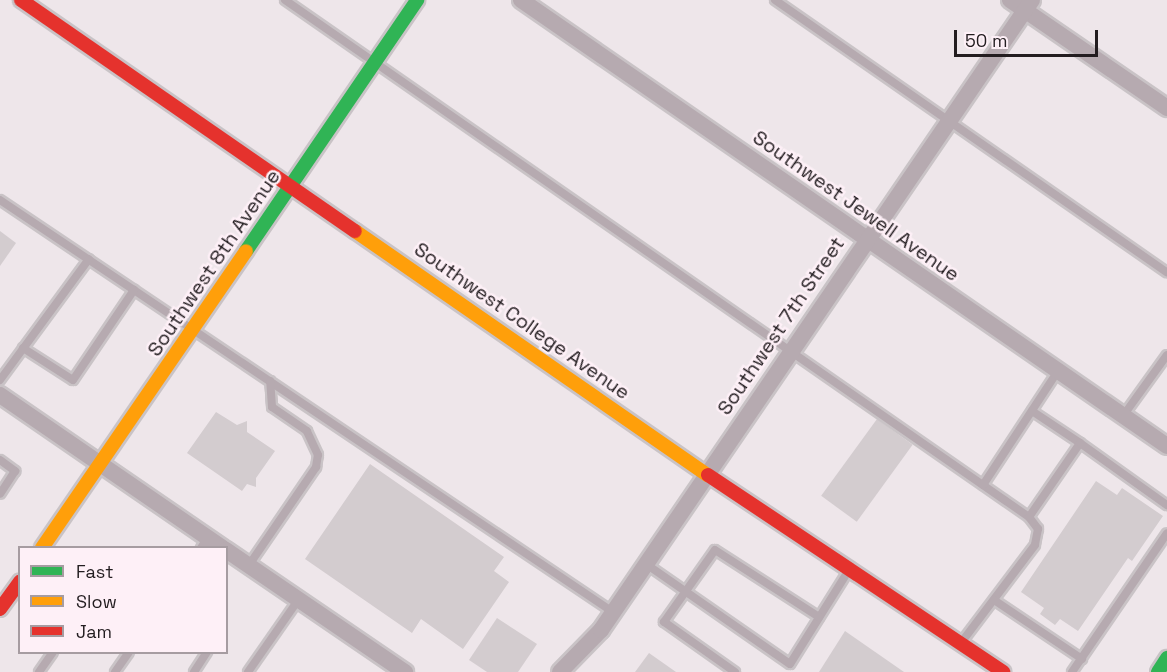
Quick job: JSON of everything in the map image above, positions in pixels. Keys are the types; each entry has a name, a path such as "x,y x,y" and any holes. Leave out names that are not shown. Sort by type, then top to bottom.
{"street":[{"name":"Southwest College Avenue","path":"21,0 291,184 707,474 1003,672"},
{"name":"Southwest 8th Avenue","path":"43,546 417,0"},
{"name":"Southwest Jewell Avenue","path":"521,0 1167,446"},
{"path":"1010,0 1028,5 1167,108"},
{"name":"Southwest 7th Street","path":"560,672 613,612 789,350 1028,5"},
{"path":"0,395 101,464 205,542"},
{"path":"228,551 405,672"},
{"path":"0,609 18,583"},
{"path":"1158,672 1167,658"}],"lane":[{"path":"285,0 1029,517 1038,529 1035,545 961,643"},
{"path":"775,0 1167,272"},
{"path":"0,200 613,612"},
{"path":"0,380 89,259"},
{"path":"23,348 73,380 134,290"},
{"path":"1123,416 1167,355"},
{"path":"983,485 1058,371"},
{"path":"249,565 315,467 318,455 308,430 272,407 270,381"},
{"path":"1032,411 1167,505"},
{"path":"1029,517 1080,443"},
{"path":"0,459 15,471 0,494"},
{"path":"1072,672 1167,533"},
{"path":"735,672 664,622 715,550 819,617"},
{"path":"646,564 790,664 849,569"},
{"path":"248,672 299,599"},
{"path":"994,600 1082,659"},
{"path":"39,672 52,654"},
{"path":"115,672 128,654"},
{"path":"194,672 206,654"}],"building":[{"path":"0,231 16,243 0,266"},
{"path":"216,412 237,425 247,421 247,432 275,451 256,478 256,487 247,484 242,491 187,453"},
{"path":"877,419 913,445 857,522 821,496"},
{"path":"370,464 504,557 494,571 509,582 463,649 421,619 412,633 305,559"},
{"path":"1096,481 1117,495 1122,488 1163,516 1132,561 1128,558 1078,631 1060,619 1055,625 1040,614 1044,608 1021,592"},
{"path":"497,618 537,644 518,672 487,672 469,660"},
{"path":"845,631 904,672 819,672"},
{"path":"649,653 676,672 635,672"}],"traffic: fast":[{"path":"246,251 417,0"},
{"path":"1158,672 1167,658"}],"traffic: slow":[{"path":"355,231 708,475"},
{"path":"43,546 246,251"}],"traffic: jam":[{"path":"21,0 355,231"},
{"path":"708,475 1003,672"},
{"path":"0,609 18,584"}]}
